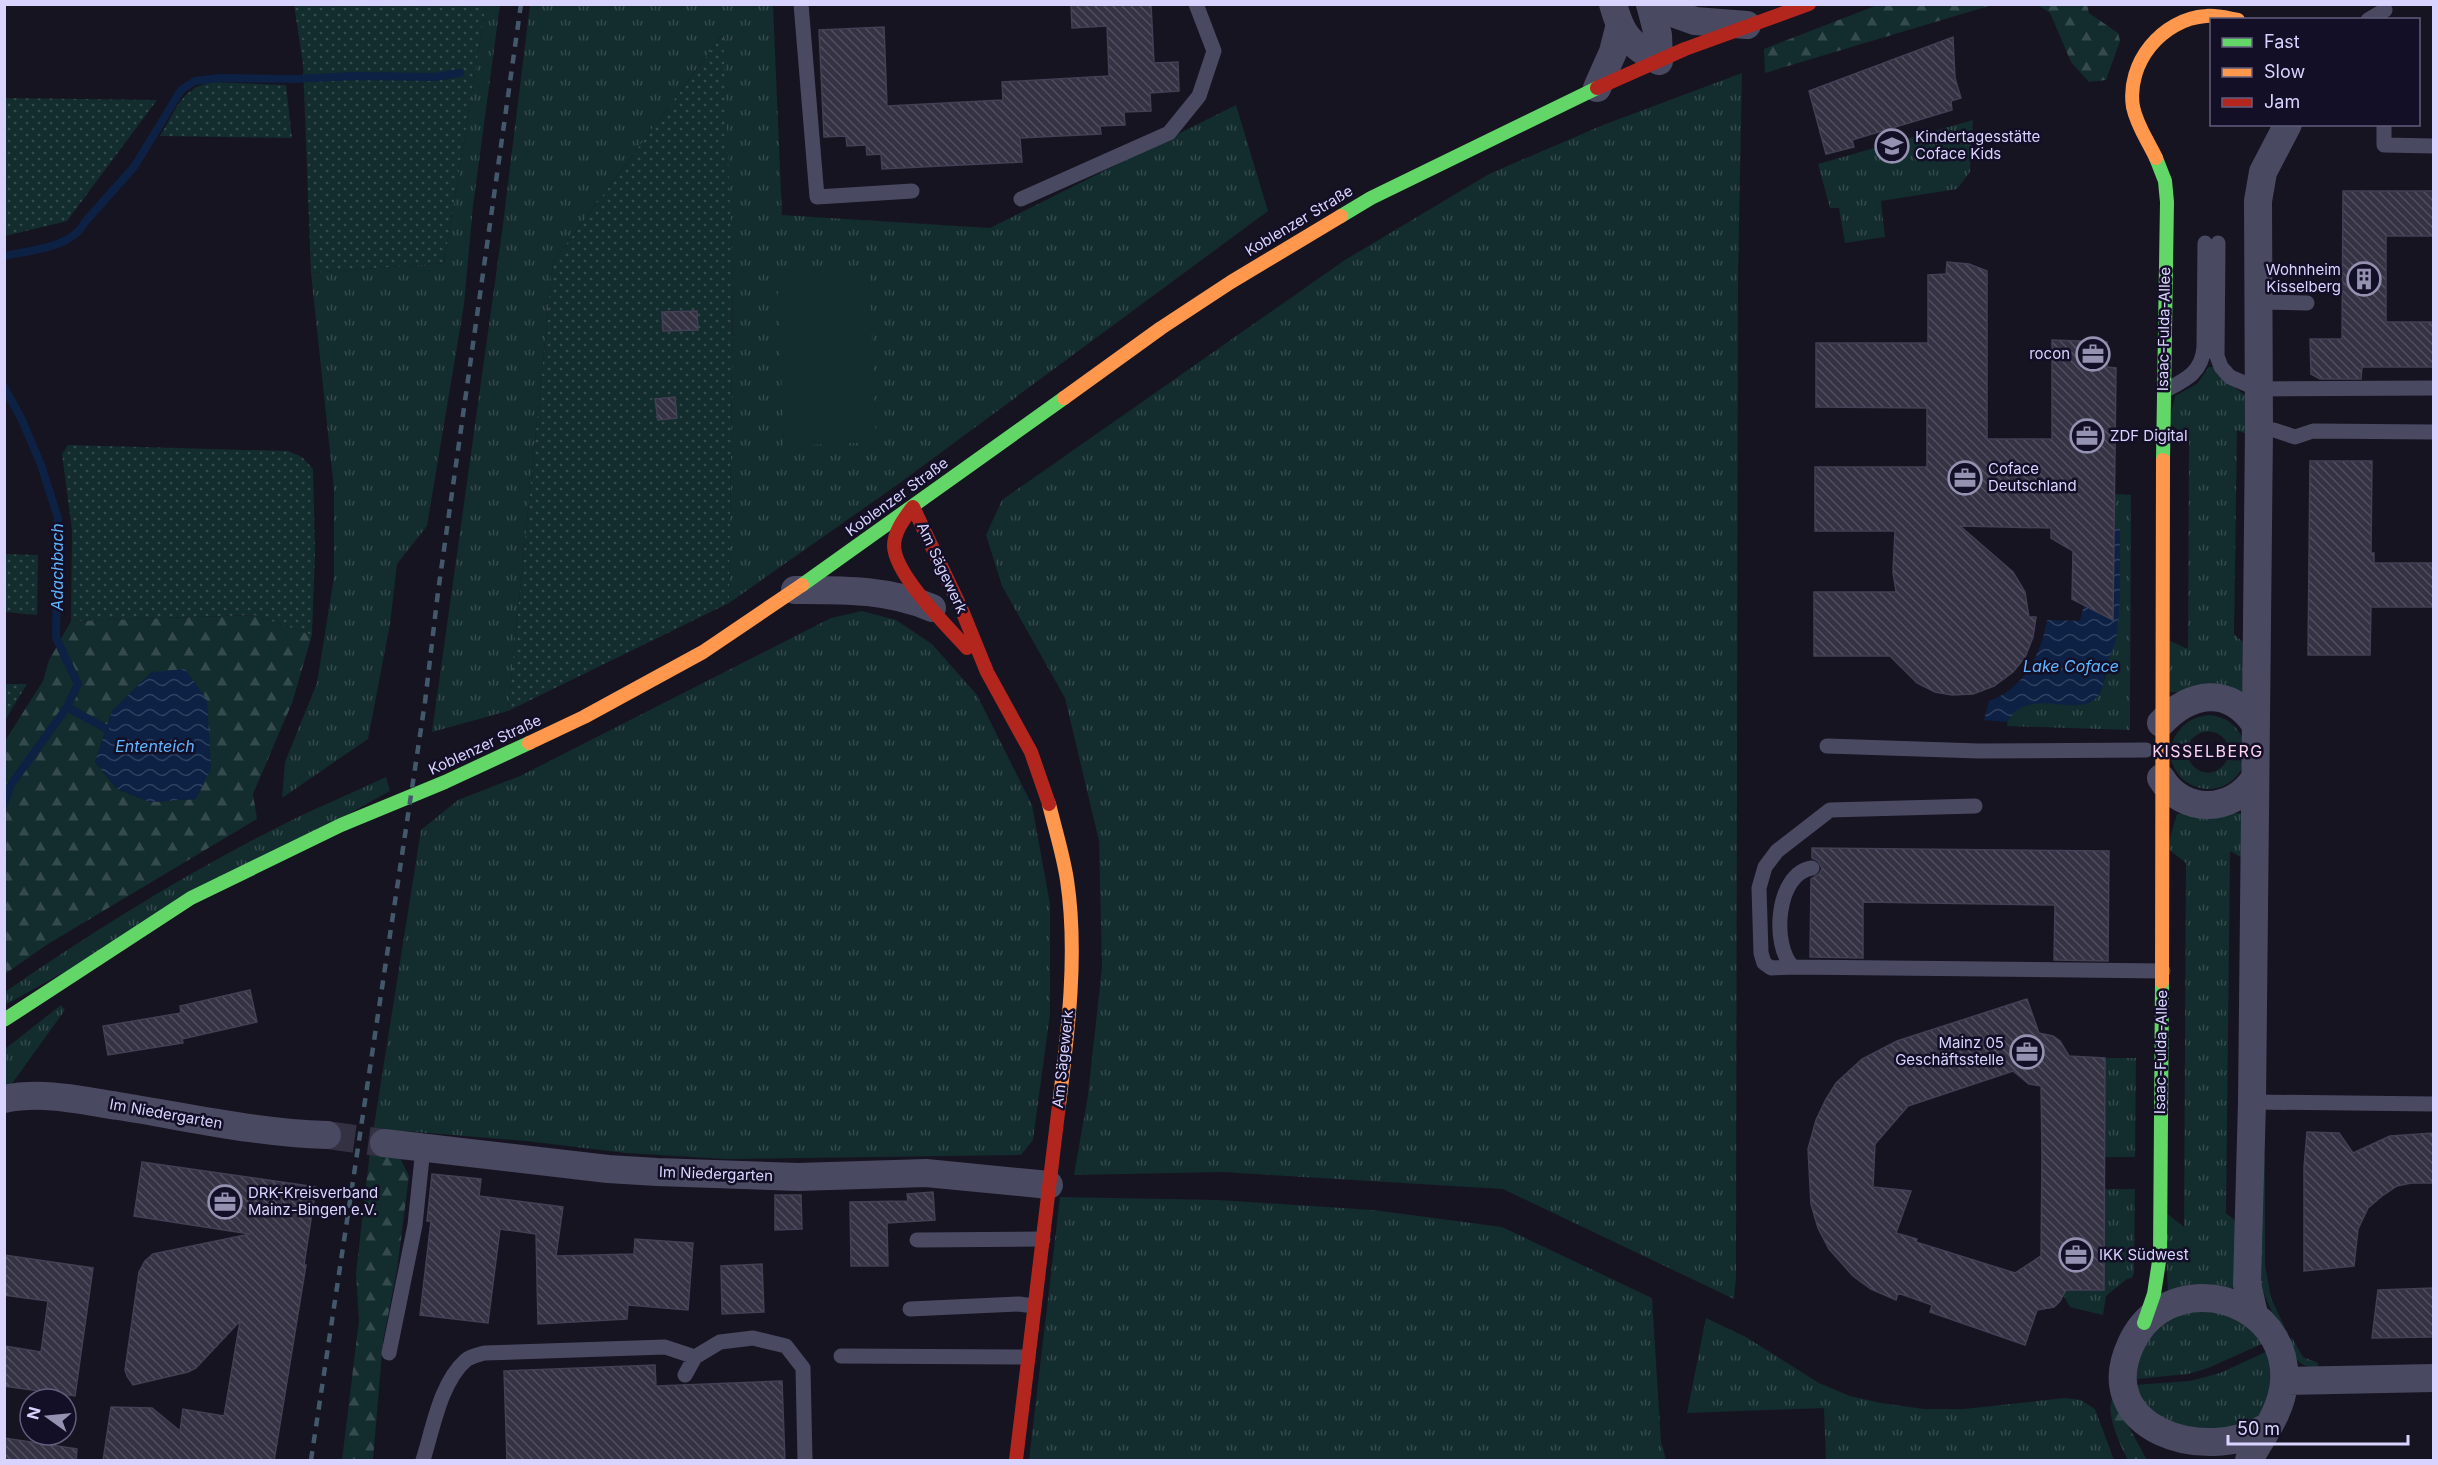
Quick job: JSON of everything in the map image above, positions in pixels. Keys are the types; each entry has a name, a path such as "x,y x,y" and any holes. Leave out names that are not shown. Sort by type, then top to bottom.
{"street":[{"name":"Koblenzer Straße","path":"4,1020 192,898 341,825 456,777 584,717 703,652 913,507 1161,328 1231,282 1371,198 1597,88 1747,25 1809,4"},
{"path":"1650,5 1695,21 1747,25"},
{"path":"1650,5 1658,35 1659,61"},
{"name":"Isaac-Fulda-Allee","path":"2230,18 2213,14 2190,18 2178,23 2154,42 2141,59 2133,84 2135,116 2142,136 2158,165 2167,193 2161,723 2163,971 2160,1255 2154,1294 2144,1323 2129,1349 2124,1378 2128,1402 2150,1445 2195,1457 2211,1457 2242,1448 2267,1427"},
{"path":"1616,16 1637,47 1659,61"},
{"path":"1597,88 1613,52 1616,16"},
{"name":"Isaac-Fulda-Allee","path":"2254,1314 2247,1284 2252,1102 2255,724 2266,430 2258,389 2259,189 2263,172 2287,126"},
{"name":"Am Sägewerk","path":"913,507 897,532 894,541 895,557 912,583 987,672"},
{"name":"Am Sägewerk","path":"913,507 961,608 987,672 1031,752 1047,795 1067,880 1071,944 1069,1002 1050,1185 1016,1461"},
{"name":"Am Sägewerk","path":"795,590 874,592 905,598 932,608"},
{"path":"2161,723 2182,704 2195,699 2209,698 2223,699 2235,705 2255,724"},
{"path":"2161,778 2179,797 2205,806 2225,803 2237,797 2255,778"},
{"name":"Im Niedergarten","path":"4,1099 23,1095 58,1096 229,1125 292,1134 327,1135"},
{"name":"Im Niedergarten","path":"384,1143 657,1173 798,1177 926,1173 1050,1185"},
{"name":"Isaac-Fulda-Allee","path":"2144,1323 2170,1304 2201,1297 2225,1300 2254,1314 2268,1329 2276,1342 2283,1362 2284,1381 2279,1406 2249,1461"},
{"path":"2284,1381 2433,1378"}],"lane":[{"path":"801,4 817,197 912,191"},
{"path":"1021,200 1169,133 1199,96 1214,51 1196,4"},
{"path":"2384,126 2384,145 2433,146"},
{"path":"2163,392 2193,374 2202,361 2212,243 2219,363 2230,377 2258,389 2433,388"},
{"path":"2258,302 2307,303"},
{"path":"2266,430 2295,436 2313,431 2433,432"},
{"path":"1827,746 1979,751 2146,750"},
{"path":"1975,806 1830,810 1777,851 1765,867 1759,888 1761,953 1764,963 1771,968 2163,971"},
{"path":"1793,967 1784,955 1781,909 1793,878 1806,869 1812,868"},
{"path":"2252,1102 2433,1104"},
{"path":"389,1353 415,1225 423,1148"},
{"path":"917,1240 1043,1239"},
{"path":"910,1309 1019,1304 1034,1306"},
{"path":"685,1375 695,1358 720,1342 753,1338 786,1346 803,1368 805,1461"},
{"path":"423,1461 443,1397 454,1374 468,1358 484,1353 666,1347 695,1358"},
{"path":"840,1356 1028,1357"}],"green space":[{"path":"1880,4 1992,5 1765,73 1764,49"},
{"path":"294,5 486,5 444,263 311,273 303,64"},
{"path":"486,5 500,5 473,206 464,305 427,526 397,564 390,624 368,739 282,798 285,762 317,683 334,577 334,490 311,273 444,263"},
{"path":"530,5 773,5 782,215 990,228 1236,105 1268,211 897,485 729,603 733,280 722,35 553,262 508,711 432,732 502,232"},
{"path":"2038,5 2087,5 2089,13 2118,33 2120,41 2106,80 2089,82 2071,62 2050,13"},
{"path":"723,34 733,280 729,603 508,711 553,262"},
{"path":"1742,73 1738,279 1736,1278 1734,1299 1503,1189 1222,1172 1074,1175 1088,1095 1102,967 1099,841 1065,698 1002,586 986,535 1002,500 1345,260 1489,174 1603,125"},
{"path":"212,82 286,85 292,138 160,136 186,95 193,89"},
{"path":"5,98 157,100 67,221 5,236"},
{"path":"1973,120 1970,172 1957,189 1881,201 1885,237 1845,243 1839,208 1830,208 1818,164"},
{"path":"869,266 876,442 784,446 777,270"},
{"path":"2209,367 2213,367 2216,373 2246,396 2250,436 2237,430 2234,634 2248,647 2249,694 2169,692 2168,640 2188,649 2189,438 2169,423 2175,396 2197,384"},
{"path":"68,445 288,451 302,457 313,469 315,553 312,635 254,615 71,621 72,530 62,454"},
{"path":"2115,494 2131,495 2130,730 2007,726 2009,717 2022,706 2042,703 2069,704 2105,679 2119,529 2115,529"},
{"path":"5,554 38,555 37,615 5,612"},
{"path":"862,611 896,620 932,644 977,695 1032,805 1050,904 1050,1014 1033,1140 1021,1155 727,1159 626,1153 526,1141 404,1131 385,1134 383,1152 370,1151 421,830 458,800 520,776 831,618"},
{"path":"254,615 312,635 292,703 253,794 257,819 48,944 5,974 5,741 43,681 49,660 71,621","holes":["152,672 196,799 150,802 117,789 95,762 112,711"]},
{"path":"4,684 27,684 5,720"},
{"path":"2209,715 2222,718 2232,724 2245,744 2228,744 2224,738 2214,732 2202,732 2188,744 2172,743 2186,723"},
{"path":"2171,760 2189,760 2197,770 2208,773 2219,770 2227,760 2245,761 2239,773 2230,782 2208,789 2186,782 2177,773"},
{"path":"386,777 390,791 5,1005 5,992 138,905 278,827"},
{"path":"2248,813 2246,860 2230,851 2226,1213 2244,1228 2240,1295 2168,1296 2165,1212 2184,1227 2186,863 2167,848 2177,814"},
{"path":"61,1005 65,1010 11,1085 5,1088 5,1049"},
{"path":"2105,1058 2136,1058 2135,1157 2104,1157"},
{"path":"370,1151 383,1152 400,1158 409,1176 397,1270 383,1341 373,1460 342,1460 359,1320 356,1273"},
{"path":"2258,1157 2265,1157 2265,1265 2271,1298 2285,1328 2280,1331 2259,1282"},
{"path":"2103,1189 2135,1189 2134,1273 2132,1278 2127,1279 2106,1296 2103,1315 2070,1307 2063,1295"},
{"path":"1060,1197 1218,1200 1373,1210 1502,1227 1652,1298 1661,1442 1666,1460 1029,1460"},
{"path":"2185,1308 2235,1313 2264,1343 2208,1368 2188,1374 2137,1379 2132,1375 2144,1338"},
{"path":"1706,1318 1746,1337 1819,1383 1850,1396 1881,1403 1924,1409 1964,1409 2065,1398 2081,1400 2095,1409 2114,1460 1826,1460 1824,1408 1687,1413"},
{"path":"2292,1338 2303,1357 2318,1363 2318,1369 2306,1366 2294,1357 2285,1342"},
{"path":"2270,1350 2275,1374 2260,1422 2167,1439 2134,1385 2190,1381 2220,1373"},
{"path":"2113,1398 2147,1460 2128,1460 2112,1420"}],"water":[{"name":"Lake Coface","path":"2087,528 2120,529 2118,625 2100,693 2089,703 2078,705 2040,703 2028,705 2017,711 2007,722 1984,720 1989,701 2012,688 2029,669 2040,646 2047,620 2080,621 2084,605"},
{"name":"Ententeich","path":"185,669 207,700 211,768 196,799 150,802 117,789 95,762 112,711 152,672"}],"building":[{"path":"1071,4 1151,4 1154,63 1178,62 1179,91 1150,93 1151,111 1124,112 1125,125 1100,126 1101,134 1020,138 1022,162 882,169 881,154 867,155 866,145 847,146 846,136 824,137 819,30 884,27 887,106 1003,100 1002,82 1109,76 1107,26 1072,28"},
{"path":"1953,37 1955,78 1961,98 1951,101 1952,110 1852,140 1854,147 1826,154 1809,91"},
{"name":"Wohnheim Kisselberg","path":"2343,191 2433,191 2433,236 2386,236 2386,322 2433,322 2433,367 2362,367 2361,379 2320,379 2311,374 2310,339 2342,339"},
{"name":"Coface Deutschland","path":"1947,262 1969,264 1987,271 1987,439 2052,439 2052,340 2107,342 2107,367 2116,368 2113,620 2072,599 2073,551 2051,538 2051,528 1960,526 2013,572 2025,592 2029,617 2036,617 2033,637 2025,657 2013,672 1994,686 1973,694 1952,695 1935,692 1917,683 1890,656 1814,656 1814,592 1896,592 1893,572 1895,531 1815,531 1815,467 1927,467 1927,408 1816,407 1816,343 1928,343 1928,275 1946,274"},
{"path":"697,311 698,330 663,331 662,312"},
{"path":"675,397 677,418 658,420 655,399"},
{"path":"2310,461 2372,461 2371,553 2374,553 2374,563 2433,563 2433,607 2371,607 2370,655 2308,655"},
{"path":"1812,848 2109,851 2108,961 2054,960 2055,905 1863,902 1863,958 1810,957 1811,879 1822,869 1818,861 1812,858"},
{"path":"250,990 257,1022 182,1039 183,1043 108,1055 103,1026 181,1013 180,1006"},
{"path":"2027,999 2039,1033 2053,1036 2060,1041 2069,1056 2105,1058 2104,1290 2066,1290 2054,1307 2037,1310 2025,1345 1930,1312 1932,1305 1898,1293 1896,1300 1871,1289 1853,1276 1829,1249 1818,1228 1811,1204 1808,1149 1816,1120 1836,1083 1862,1059 1897,1041","holes":["2013,1071 2029,1084 2041,1086 2041,1256 2015,1273 1916,1242 1917,1239 1896,1233 1911,1191 1873,1187 1875,1144 1908,1106"]},
{"path":"2307,1132 2339,1133 2353,1153 2390,1136 2433,1133 2433,1183 2411,1183 2397,1186 2368,1208 2358,1229 2354,1266 2304,1271 2304,1167"},
{"path":"142,1162 316,1187 304,1265 306,1265 274,1461 103,1461 111,1407 152,1408 180,1431 183,1409 224,1416 240,1321 196,1368 188,1372 133,1385 127,1376 125,1370 139,1272 145,1261 153,1254 250,1234 134,1216"},
{"path":"432,1174 481,1179 479,1196 563,1207 556,1256 634,1254 635,1239 693,1243 688,1310 628,1305 627,1319 538,1324 536,1234 500,1229 488,1323 420,1315 431,1221 427,1221"},
{"path":"933,1192 935,1220 887,1223 888,1266 851,1266 850,1202 908,1201 907,1194"},
{"path":"775,1195 801,1195 802,1229 775,1230"},
{"path":"4,1255 93,1268 76,1387 4,1386 4,1346 41,1352 48,1301 4,1295"},
{"path":"762,1264 764,1312 722,1314 721,1266"},
{"path":"2433,1288 2433,1337 2372,1338 2378,1290"},
{"path":"655,1365 656,1386 782,1381 785,1461 507,1461 504,1371"},
{"path":"4,1438 18,1440 18,1447 77,1449 76,1461 4,1461"}],"waterway":[{"path":"4,256 61,243 79,231 134,167 181,90 195,81 219,78 435,77 460,73"},
{"name":"Adachbach","path":"4,387 22,420 41,465 58,518 56,638 78,684 67,707 105,728"},
{"path":"4,804 10,786 67,707"}],"tunnel":[{"path":"327,1135 384,1143"}],"railway":[{"path":"311,1460 425,702 438,592 521,4"}],"traffic: fast":[{"path":"1341,216 1371,198 1597,88"},
{"path":"2156,158 2165,181 2167,202 2163,460"},
{"path":"802,585 1064,398"},
{"path":"4,1020 191,898 341,825 445,782 529,743"},
{"path":"2144,1323 2154,1294 2160,1255 2162,982"}],"traffic: slow":[{"path":"2156,158 2140,127 2133,107 2132,91 2141,60 2150,46 2175,25 2190,19 2210,16 2227,18"},
{"path":"1064,398 1161,328 1231,282 1341,216"},
{"path":"2162,982 2163,460"},
{"path":"529,743 584,717 703,652 802,585"},
{"path":"1049,804 1067,880 1072,936 1068,1021 1059,1105"}],"traffic: jam":[{"path":"1597,88 1685,49 1809,4"},
{"path":"913,507 961,608 987,672 1031,752 1049,804"},
{"path":"912,508 896,536 894,546 897,558 923,600 967,648"},
{"path":"1016,1460 1059,1105"}],"place":[{"name":"Kindertagesstätte Coface Kids","path":"1892,146"},
{"name":"Wohnheim Kisselberg","path":"2364,279"},
{"name":"rocon","path":"2093,354"},
{"name":"ZDF Digital","path":"2087,436"},
{"name":"Coface Deutschland","path":"1965,478"},
{"name":"Mainz 05 Geschäftsstelle","path":"2027,1052"},
{"name":"DRK-Kreisverband Mainz-Bingen e.V.","path":"225,1202"},
{"name":"IKK Südwest","path":"2076,1255"}],"district":[{"name":"KISSELBERG","path":"2208,751"}]}
